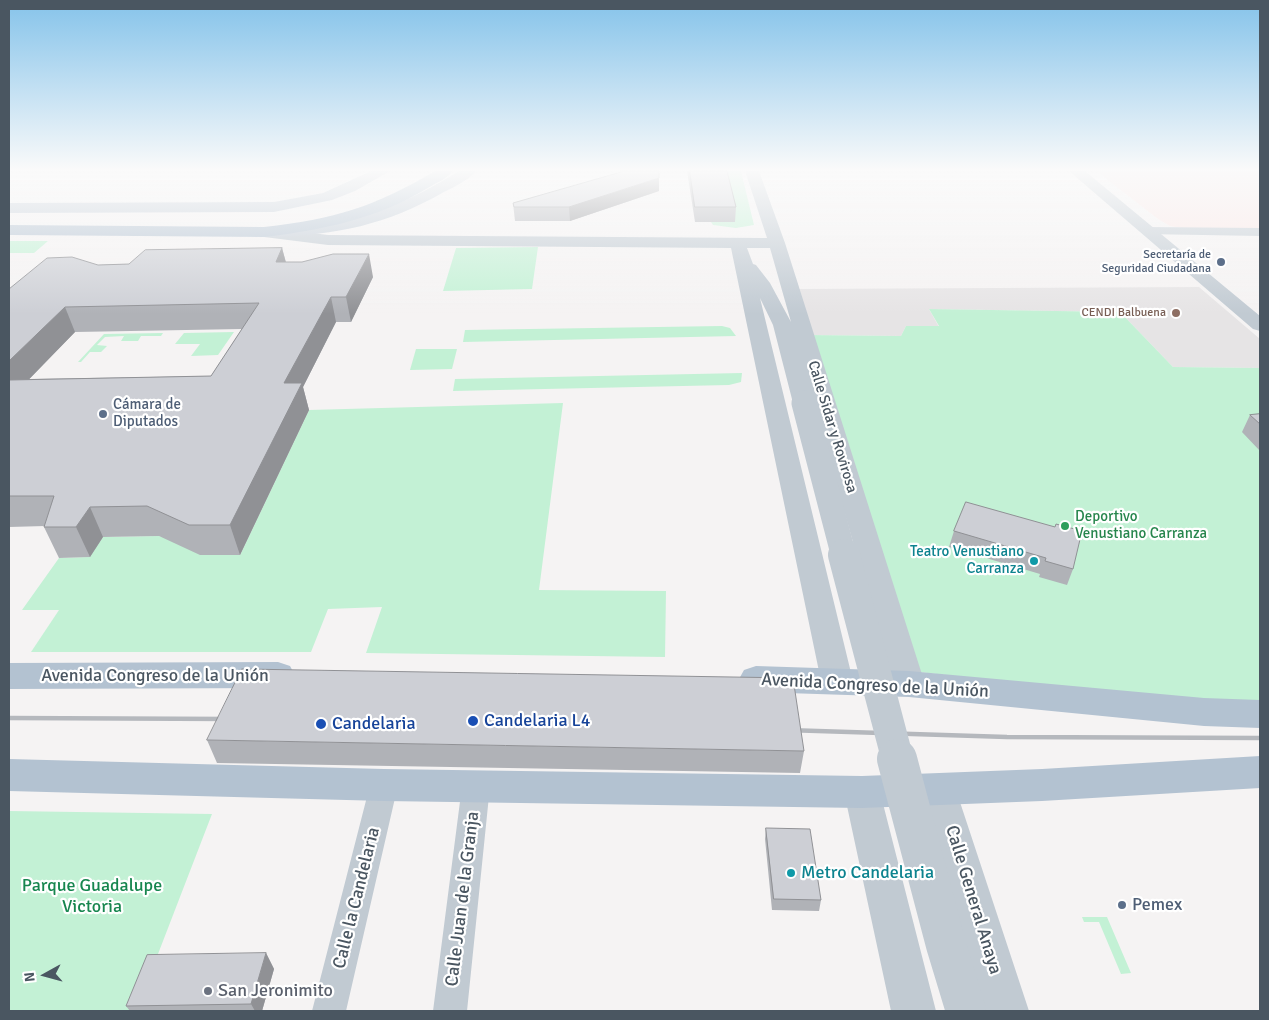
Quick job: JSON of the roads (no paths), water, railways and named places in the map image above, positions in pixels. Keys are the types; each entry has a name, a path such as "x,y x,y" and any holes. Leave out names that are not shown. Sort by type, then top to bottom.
{"main road":[{"path":"156,219 273,219"},
{"path":"264,232 340,219"},
{"path":"9,230 264,232 332,228 375,219"},
{"name":"Avenida Congreso de la Unión","path":"9,676 305,675"},
{"name":"Avenida Congreso de la Unión","path":"721,678 909,684 1204,712 1260,714"},
{"path":"9,775 384,785 862,792 938,790 1260,772"}],"street":[{"path":"378,219 385,227 413,233 780,253"},
{"name":"Calle Sidar y Rovirosa","path":"768,219 909,684"},
{"path":"1133,219 1260,325"},
{"path":"1148,231 1260,232"},
{"path":"264,232 328,240 741,255 780,253"},
{"path":"780,253 783,324"},
{"path":"741,255 757,278 783,324"},
{"path":"741,255 837,681"},
{"name":"Calle Sidar y Rovirosa","path":"783,324 946,945 966,1011"},
{"name":"Calle la Candelaria","path":"329,1011 384,785"},
{"name":"Calle Juan de la Granja","path":"450,1011 476,786"},
{"name":"Calle General Anaya","path":"938,790 1007,1011"},
{"path":"862,792 914,1011"}],"railway":[{"path":"9,718 231,719"},
{"path":"786,730 1007,737 1260,738"}],"place":[{"name":"Secretaría de Seguridad Ciudadana","path":"1221,262"},
{"name":"CENDI Balbuena","path":"1176,313"},
{"name":"Cámara de Diputados","path":"103,414"},
{"name":"Deportivo Venustiano Carranza","path":"1065,526"},
{"name":"Teatro Venustiano Carranza","path":"1034,561"},
{"name":"Candelaria L4","path":"473,721"},
{"name":"Candelaria","path":"321,724"},
{"name":"Metro Candelaria","path":"791,873"},
{"name":"Pemex","path":"1122,905"},
{"name":"San Jeronimito","path":"208,991"}],"park label":[{"name":"Parque Guadalupe Victoria","path":"92,896"}]}
